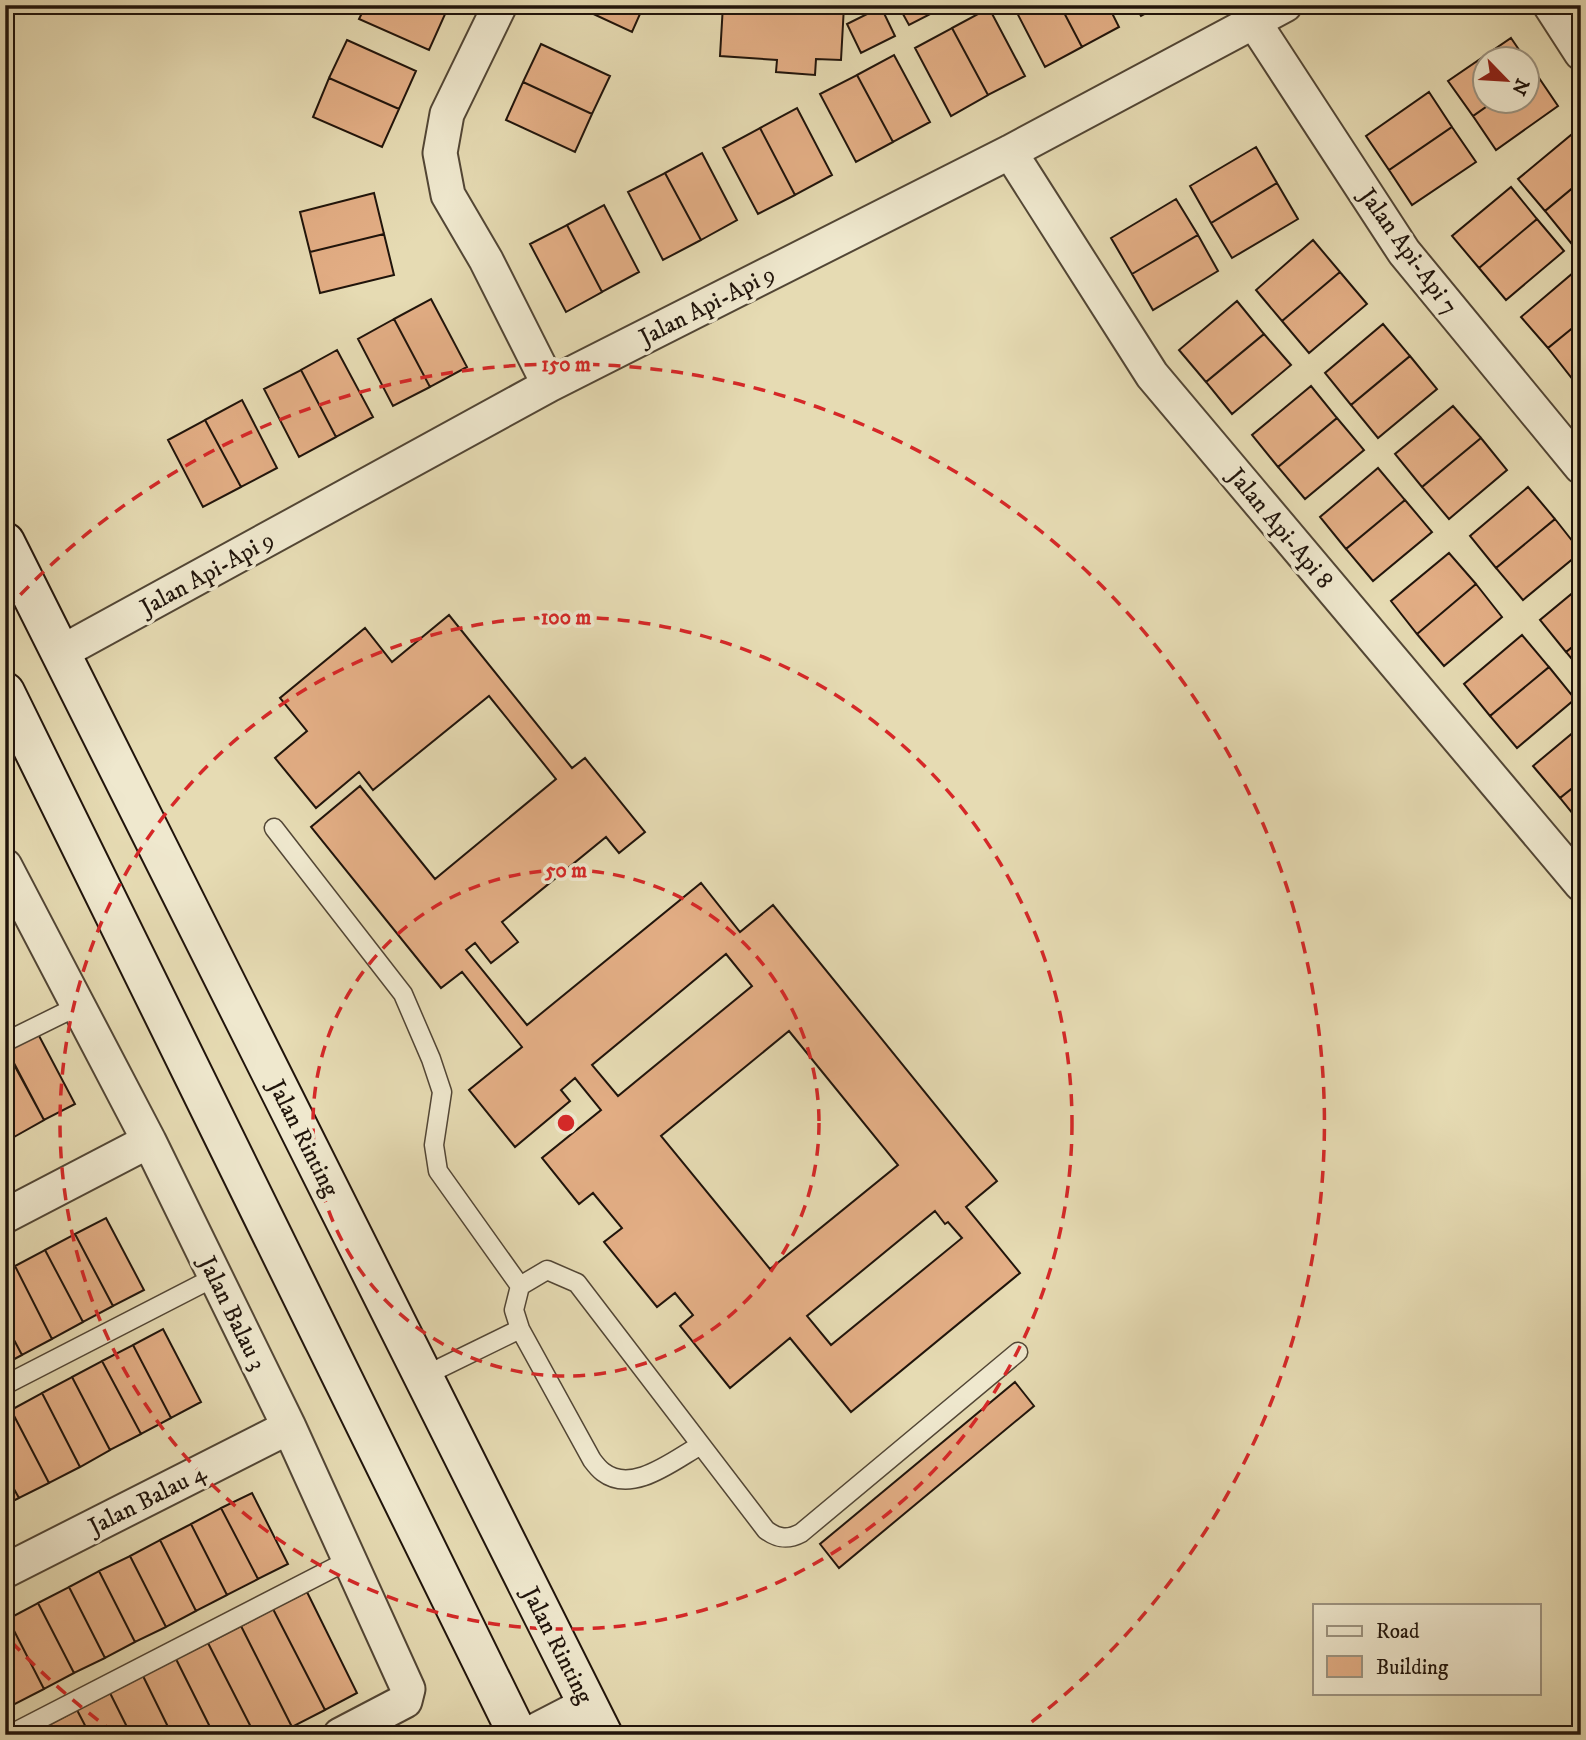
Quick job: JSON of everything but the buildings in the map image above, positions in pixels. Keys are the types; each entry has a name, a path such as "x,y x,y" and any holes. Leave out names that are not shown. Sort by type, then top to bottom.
{"main road":[{"name":"Jalan Rinting","path":"5,542 595,1720"},
{"path":"5,692 518,1735"}],"street":[{"path":"500,5 447,114 440,153 448,195 486,260 550,385"},
{"name":"Jalan Api-Api 9","path":"60,653 550,385 1010,152 1285,5"},
{"path":"1550,5 1581,53"},
{"name":"Jalan Api-Api 7","path":"1254,22 1404,252 1581,467"},
{"name":"Jalan Api-Api 8","path":"1010,152 1152,375 1581,884"},
{"name":"Jalan Balau 3","path":"5,866 149,1142 289,1427 408,1689 405,1701 340,1735"},
{"path":"5,1216 149,1142"},
{"name":"Jalan Balau 4","path":"5,1571 289,1427"},
{"path":"527,1735 595,1720"}],"lane":[{"path":"274,828 403,994 432,1059 442,1092 434,1145 438,1171 520,1286"},
{"path":"5,1042 78,1006"},
{"path":"701,1445 640,1479 624,1480 604,1474 592,1460 520,1329 514,1310 520,1286 547,1270 577,1283 701,1445 766,1530 783,1538 793,1537 1018,1352"},
{"path":"5,1385 215,1278"},
{"path":"424,1376 520,1329"},
{"path":"9,1735 349,1560"}]}
